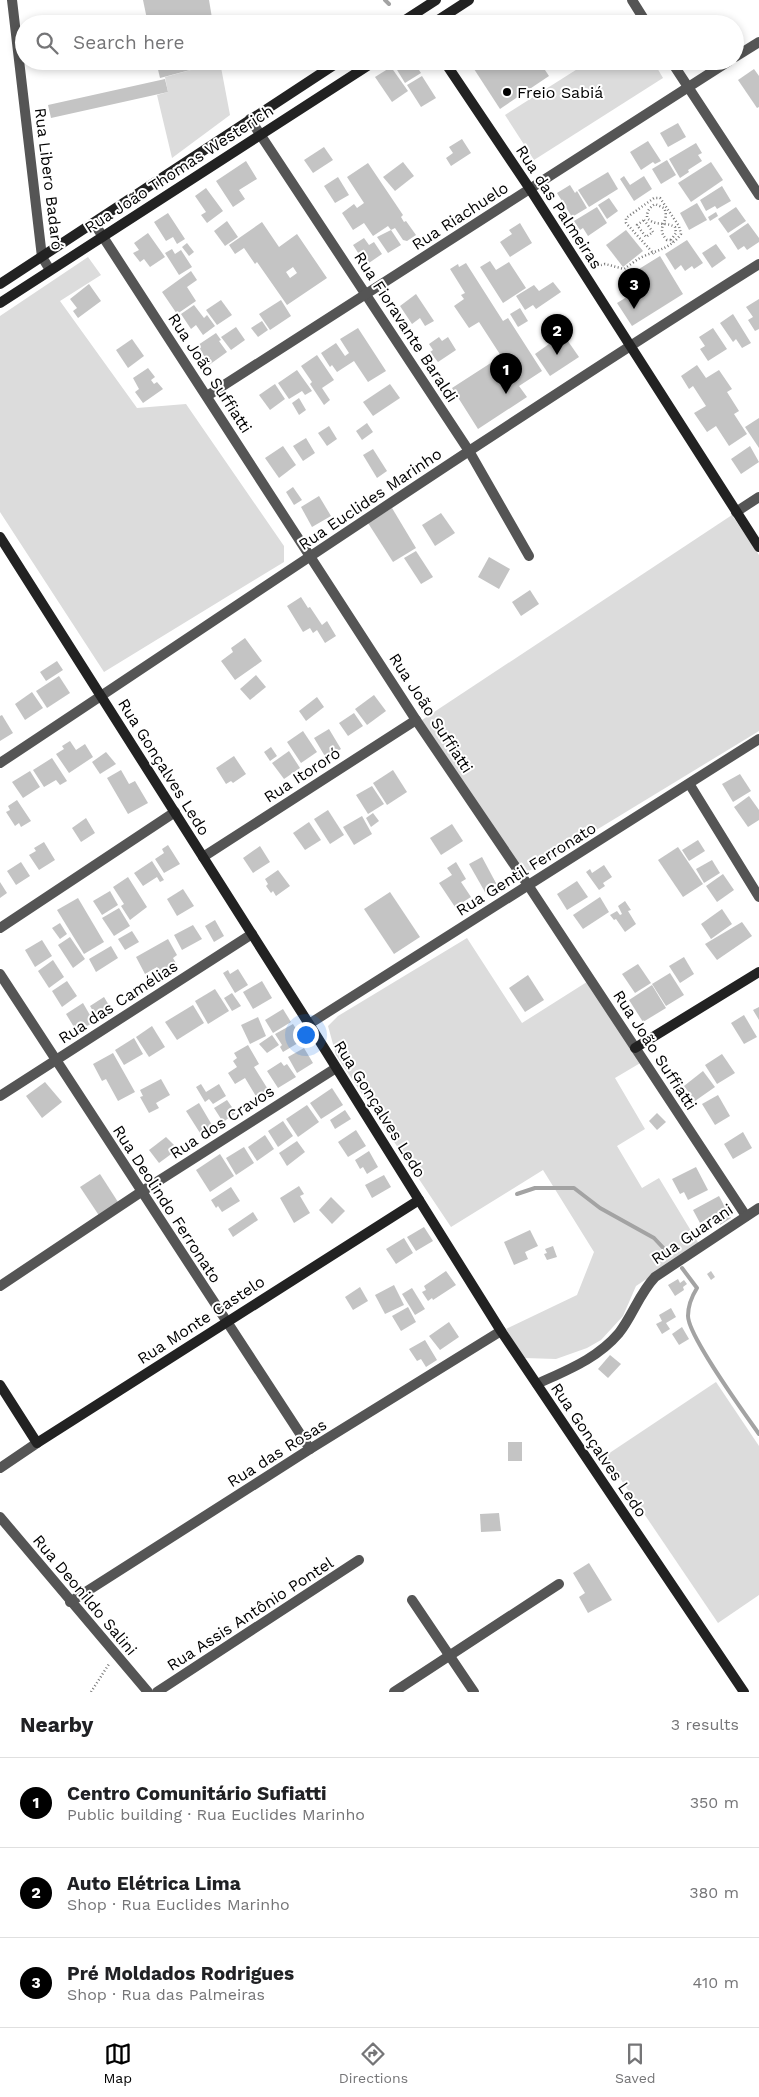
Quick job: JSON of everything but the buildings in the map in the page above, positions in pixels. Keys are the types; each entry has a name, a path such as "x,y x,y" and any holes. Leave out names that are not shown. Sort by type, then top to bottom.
{"street":[{"name":"Rua Libero Badaró","path":"12,0 15,26"},
{"path":"420,15 436,0"},
{"path":"446,15 469,0"},
{"path":"632,0 641,15"},
{"path":"744,51 759,42"},
{"name":"Rua Libero Badaró","path":"20,70 42,257 50,270"},
{"name":"Rua João Thomas Westerich","path":"0,284 325,70"},
{"path":"328,70 338,85"},
{"name":"Rua João Thomas Westerich","path":"0,303 361,70"},
{"name":"Rua das Palmeiras","path":"450,70 530,189 759,547"},
{"path":"677,70 759,196"},
{"name":"Rua Riachuelo","path":"207,396 714,70"},
{"name":"Rua Fioravante Baraldi","path":"250,119 469,451 529,556"},
{"path":"161,178 170,192"},
{"name":"Rua João Suffiatti","path":"94,223 416,720 528,885 746,1216"},
{"name":"Rua Euclides Marinho","path":"0,763 469,451 629,346 759,264"},
{"path":"736,512 759,497"},
{"name":"Rua Gonçalves Ledo","path":"0,537 501,1331 744,1692"},
{"name":"Rua Itororó","path":"203,857 416,720"},
{"name":"Rua Gentil Ferronato","path":"309,1024 690,785 759,739"},
{"path":"690,785 759,897"},
{"path":"0,928 175,812"},
{"name":"Rua das Camélias","path":"0,1096 252,934"},
{"path":"635,1048 759,972"},
{"name":"Rua Deolindo Ferronato","path":"0,974 310,1449"},
{"name":"Rua dos Cravos","path":"0,1286 141,1192 336,1068"},
{"name":"Rua Monte Castelo","path":"0,1468 419,1200"},
{"name":"Rua Guarani","path":"537,1384 585,1362 603,1349 618,1333 644,1288 655,1277 759,1208"},
{"name":"Rua das Rosas","path":"70,1602 310,1449 501,1331"},
{"path":"0,1385 37,1443"},
{"name":"Rua Deonildo Salini","path":"0,1518 148,1692"},
{"name":"Rua Assis Antônio Pontel","path":"157,1692 359,1560"},
{"path":"394,1692 559,1584"},
{"path":"412,1600 474,1692"}],"path":[{"path":"582,272 604,264 624,269 645,256 654,254 681,234 679,226 660,198 654,198 626,218 626,223 654,254"},
{"path":"672,241 666,240 661,233 664,223 666,213 664,208 655,204 647,212 647,218 658,224 664,223 675,227 676,233 672,241"},
{"path":"644,220 653,232 646,237 642,231 637,225 644,220"},
{"path":"637,235 642,231"},
{"path":"91,1692 116,1655"}],"shaded area":[{"path":"191,70 222,70 230,115 172,158 157,95 168,92 165,77"},
{"path":"576,70 658,70 663,78 534,160 505,115"},
{"path":"88,257 101,275 60,301 137,408 186,404 284,546 284,562 104,672 0,512 0,316"},
{"path":"732,515 759,555 759,731 524,874 422,720"},
{"path":"467,938 522,1023 590,980 642,1062 615,1078 645,1129 617,1146 642,1188 659,1178 699,1244 636,1286 623,1316 601,1340 587,1348 556,1359 524,1358 506,1329 577,1295 594,1252 543,1170 451,1227 336,1055 328,1026 338,1016"},
{"path":"716,1382 759,1446 759,1595 718,1623 605,1456"}],"waterway":[{"path":"385,0 389,4"},
{"path":"517,1194 535,1188 574,1188 600,1208 654,1238 669,1254"},
{"path":"682,1268 697,1288 689,1309 690,1326 718,1375 759,1434"}],"place":[{"name":"Freio Sabiá","path":"507,92"},
{"name":"Pré Moldados Rodrigues","path":"634,309"},
{"name":"Auto Elétrica Lima","path":"557,355"},
{"name":"Centro Comunitário Sufiatti","path":"506,394"}]}
